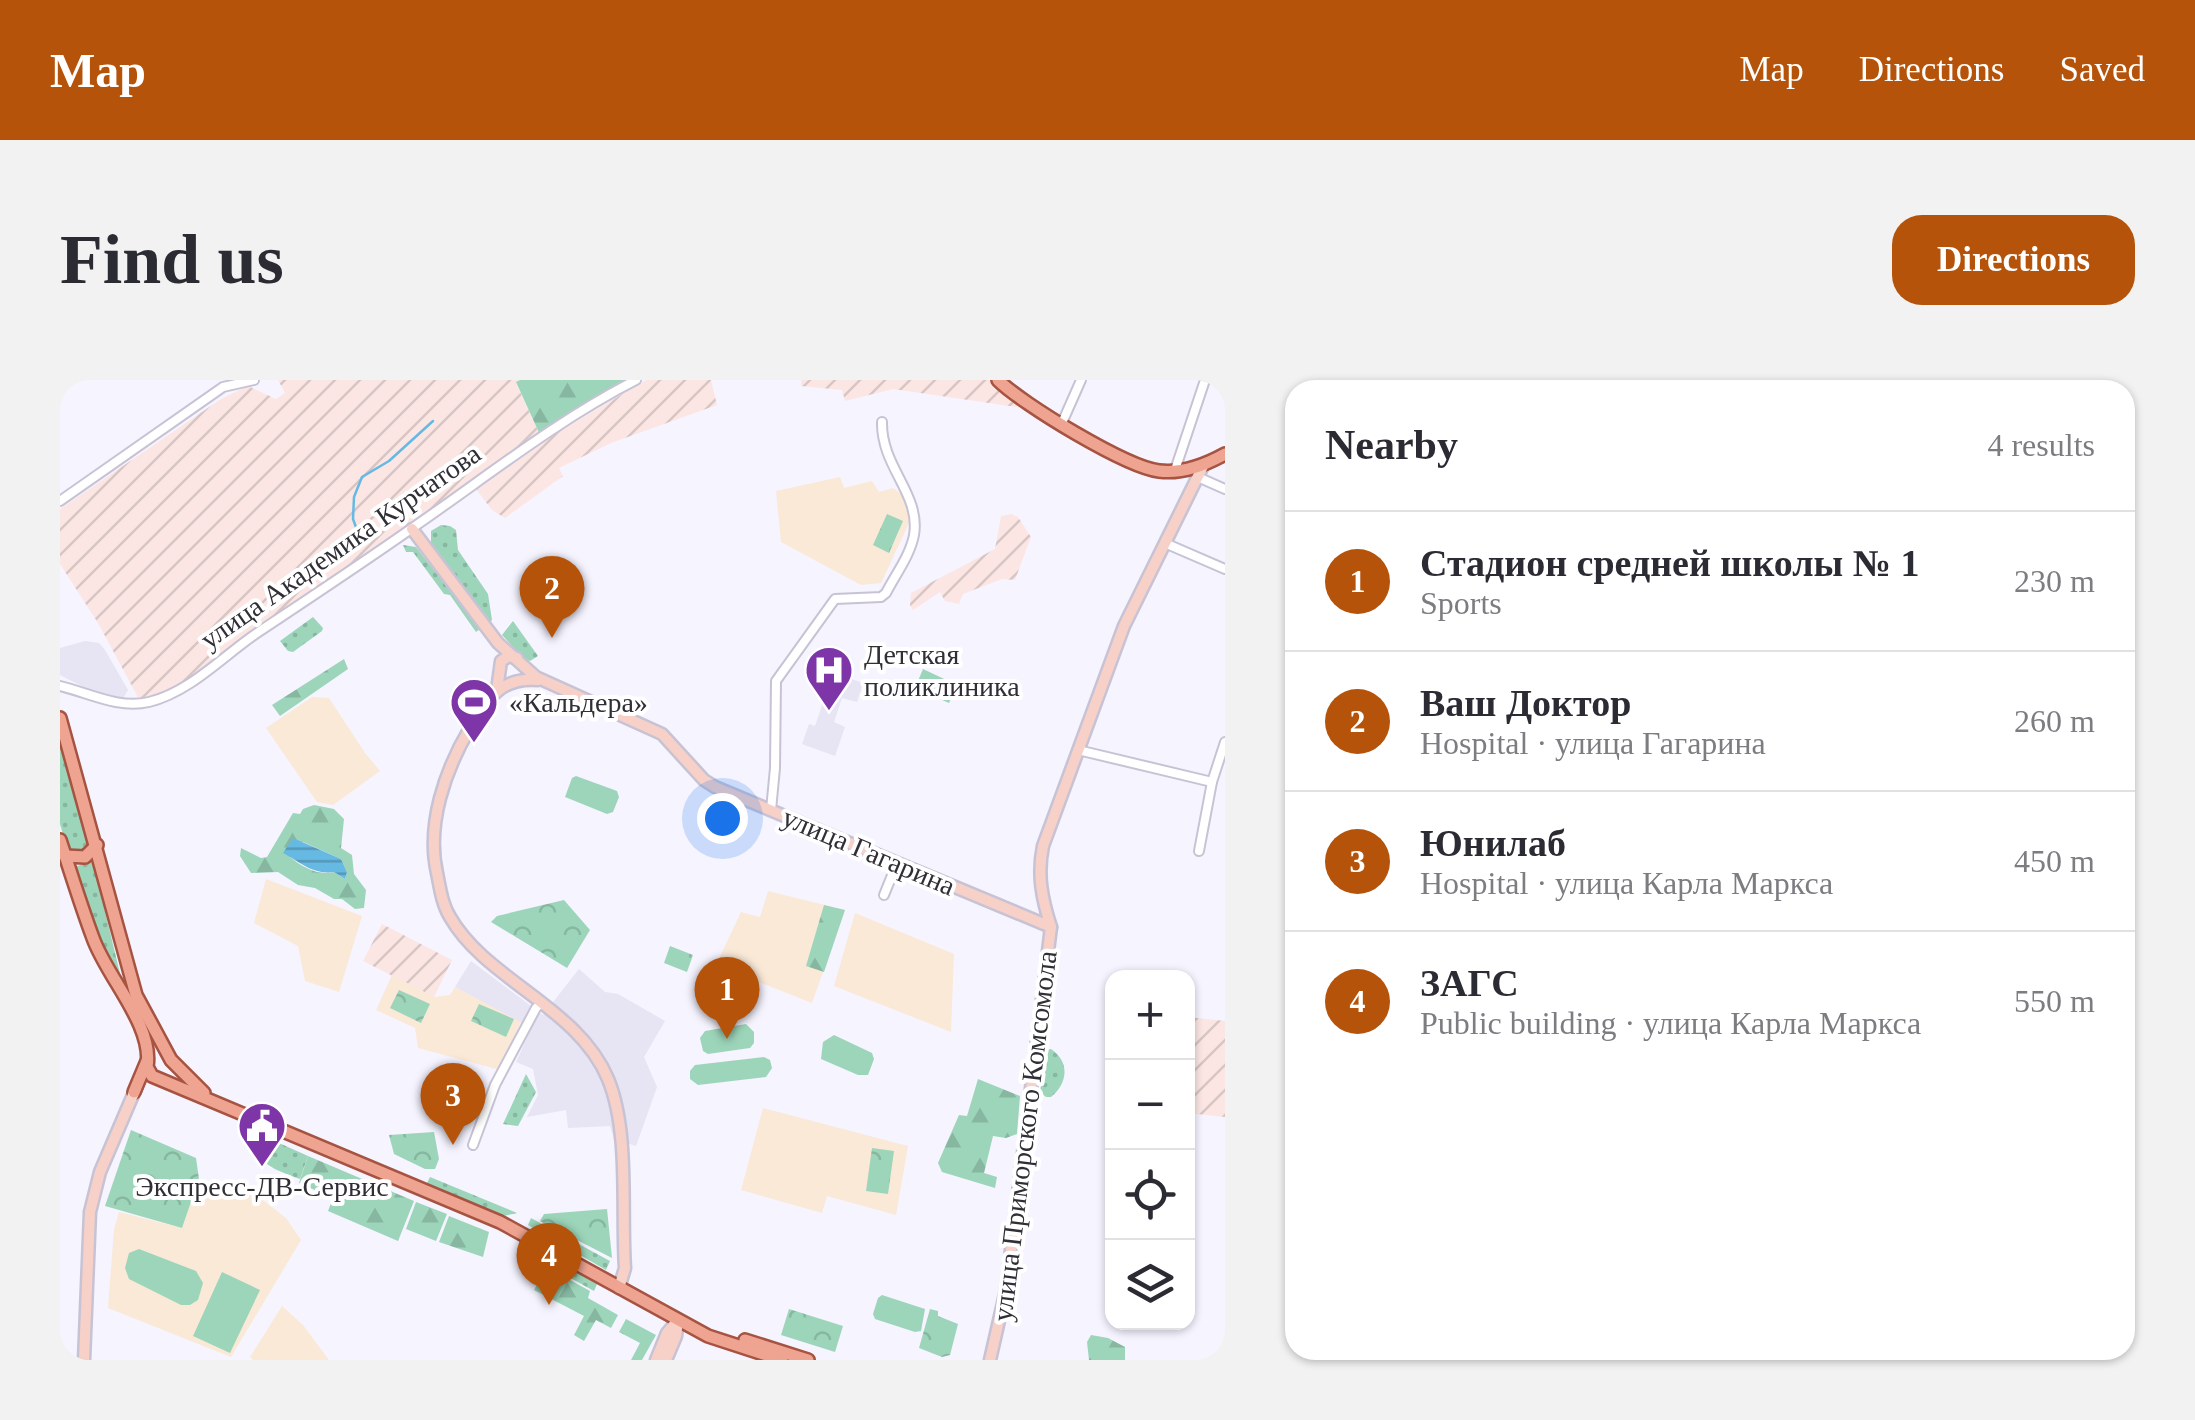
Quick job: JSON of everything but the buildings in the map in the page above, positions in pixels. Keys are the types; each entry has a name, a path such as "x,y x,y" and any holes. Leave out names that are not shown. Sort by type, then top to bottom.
{"main road":[{"path":"998,380 1028,404 1128,461 1158,471 1199,471 1225,454"},
{"path":"60,719 136,996 186,1078 216,1102"},
{"path":"60,840 94,942 144,1034 148,1070 155,1077 500,1222 708,1336 782,1360"},
{"path":"63,854 85,857 97,845"},
{"path":"134,1092 148,1060 159,1052 171,1058"},
{"path":"155,1077 170,1074 171,1058"},
{"path":"678,1320 808,1360"}],"street":[{"path":"60,502 223,388 254,380"},
{"name":"улица Академика Курчатова","path":"60,686 123,703 164,696 194,680 505,460 636,380"},
{"path":"1062,423 1081,380"},
{"path":"1176,470 1204,380"},
{"path":"771,810 776,768 776,681 835,599 886,594 914,533 912,498 893,472 882,436 882,422"},
{"path":"1199,471 1225,489"},
{"name":"улица Приморского Комсомола","path":"990,1360 1006,1290 1051,927 1042,899 1041,854 1124,626 1199,471"},
{"path":"412,529 498,643 540,680"},
{"path":"1167,544 1225,569"},
{"path":"495,693 498,643"},
{"path":"499,668 504,658 520,660"},
{"path":"520,660 523,671 495,693 471,726 453,762 436,816 432,844 450,916 475,947 575,1032 598,1060 616,1103 621,1127 624,1268 619,1288"},
{"path":"499,668 504,678 540,680"},
{"name":"улица Гагарина","path":"540,680 662,734 704,780 1051,927"},
{"path":"1199,852 1212,782 1225,742"},
{"path":"1078,750 1212,782"},
{"path":"884,895 896,863"},
{"path":"473,1146 496,1086 542,1002"},
{"path":"84,1360 90,1212 100,1172 134,1092 140,1083 155,1077"},
{"path":"656,1360 667,1333 678,1320"},
{"path":"666,1360 678,1320"}],"shaded area":[{"path":"278,380 520,380 516,383 541,437 205,669 164,695 140,701 98,623 60,564 60,509 221,399 248,386 276,399 285,393"},
{"path":"646,380 711,380 717,405 611,443 559,468 563,476 505,518 492,510 476,489 557,433"},
{"path":"801,380 992,380 1030,409 893,389 845,401 842,390 801,386"},
{"path":"840,477 844,488 872,481 879,492 893,488 903,495 910,521 881,583 861,585 781,542 776,491"},
{"path":"1001,516 1018,517 1031,537 1015,580 1002,579 963,594 959,604 945,601 940,592 913,610 911,593 995,549"},
{"path":"85,641 99,643 105,650 128,690 123,699 99,695 60,675 60,648"},
{"name":"Детская поликлиника","path":"828,671 863,683 857,702 842,698 834,722 845,727 835,756 802,744 809,724 815,726 827,691 822,688"},
{"path":"312,697 329,698 380,771 333,805 317,802 266,728"},
{"path":"266,879 362,916 339,992 305,981 298,946 254,923"},
{"path":"768,891 845,910 812,1003 716,965 741,912 760,917"},
{"path":"855,913 954,954 951,1032 834,986"},
{"path":"382,924 452,960 434,997 363,961"},
{"path":"471,961 543,1015 579,969 605,992 618,994 665,1021 644,1057 657,1087 636,1146 614,1139 610,1126 568,1128 566,1110 527,1117 538,1095 533,1069 516,1062 531,1029 455,987"},
{"path":"392,975 434,997 450,995 455,987 521,1022 500,1070 418,1048 415,1028 376,1010"},
{"path":"1195,1018 1225,1021 1225,1117 1195,1114"},
{"path":"763,1108 908,1146 896,1215 827,1196 822,1213 741,1190"},
{"path":"199,1179 259,1197 286,1218 301,1240 231,1357 108,1308 114,1229 119,1212 182,1228"},
{"path":"282,1306 303,1325 329,1360 250,1357"}],"green space":[{"path":"633,380 541,437 516,382"},
{"path":"887,514 903,521 889,553 873,545"},
{"path":"441,525 456,530 458,550 488,594 492,620 488,624 431,546 431,531"},
{"path":"403,545 416,547 480,629 476,632 450,595 444,594 413,552 406,552"},
{"path":"313,617 322,631 293,652 288,651 280,641"},
{"path":"513,621 538,656 530,661 502,635"},
{"path":"344,659 348,669 280,716 272,705"},
{"path":"923,669 957,685 949,703 915,688"},
{"path":"60,735 90,842 78,852 67,848 60,824"},
{"path":"576,776 617,791 619,797 613,812 607,814 565,797"},
{"path":"314,805 334,809 344,819 341,848 352,855 354,874 366,890 364,908 355,909 342,899 298,885 278,872 251,873 240,856 241,848 267,857 293,813 300,814","holes":["303,842 341,859 347,872 345,879 334,872 310,870 290,857"]},
{"path":"93,861 122,982 97,944 71,868"},
{"path":"564,900 590,930 567,968 491,922 497,916"},
{"path":"824,905 845,910 824,972 806,966"},
{"path":"670,946 693,955 687,972 664,963"},
{"path":"399,990 430,1004 421,1023 390,1008"},
{"path":"479,1004 514,1019 506,1037 471,1021"},
{"path":"746,1024 754,1032 750,1048 708,1054 703,1051 700,1038 705,1031"},
{"path":"834,1035 872,1053 874,1059 868,1075 858,1075 821,1059 823,1042"},
{"path":"1051,1049 1061,1060 1064,1073 1057,1091 1046,1097 1040,1092 1046,1050"},
{"path":"764,1057 770,1060 772,1068 766,1077 698,1085 690,1079 695,1065"},
{"path":"526,1074 536,1092 518,1126 503,1124"},
{"path":"978,1079 1020,1096 1017,1134 1006,1138 993,1136 984,1173 997,1177 995,1188 942,1172 938,1163 959,1115 967,1116"},
{"path":"131,1130 196,1158 199,1179 182,1228 105,1206"},
{"path":"434,1132 439,1159 435,1169 425,1169 394,1154 389,1135"},
{"path":"279,1143 308,1156 300,1179 270,1166 258,1152"},
{"path":"872,1148 894,1151 888,1194 866,1191"},
{"path":"308,1156 414,1201 398,1241 328,1211 333,1198 299,1183"},
{"path":"430,1177 517,1213 504,1216 427,1183"},
{"path":"416,1202 447,1214 436,1241 406,1229"},
{"path":"607,1209 612,1258 540,1221 544,1214"},
{"path":"449,1216 489,1232 483,1257 439,1242"},
{"path":"531,1218 610,1261 606,1270 528,1225"},
{"path":"139,1249 196,1271 203,1283 198,1300 181,1305 129,1279 125,1268 129,1253"},
{"path":"553,1259 597,1284 594,1291 547,1265"},
{"path":"547,1267 590,1291 588,1298 618,1315 611,1328 596,1320 584,1341 574,1335 584,1316 534,1290"},
{"path":"222,1272 260,1290 230,1353 193,1336"},
{"path":"882,1295 925,1309 921,1331 875,1319 873,1314"},
{"path":"789,1309 843,1326 835,1352 781,1335"},
{"path":"930,1309 958,1324 950,1355 942,1357 919,1348"},
{"path":"626,1319 656,1335 642,1360 631,1360 640,1343 619,1332"},
{"path":"1091,1335 1125,1347 1125,1360 1089,1360 1087,1342"}],"water":[{"path":"293,838 341,859 347,872 345,879 334,872 313,870 283,853"}],"waterway":[{"path":"355,551 361,541 353,519 354,497 362,477 389,461 433,421"}],"place":[{"name":"Ваш Доктор","path":"552,638"},
{"name":"Детская поликлиника","path":"829,712"},
{"name":"«Кальдера»","path":"474,744"},
{"name":"Стадион средней школы № 1","path":"727,1039"},
{"name":"Юнилаб","path":"453,1145"},
{"name":"Экспресс-ДВ-Сервис","path":"262,1168"},
{"name":"ЗАГС","path":"549,1305"}]}
